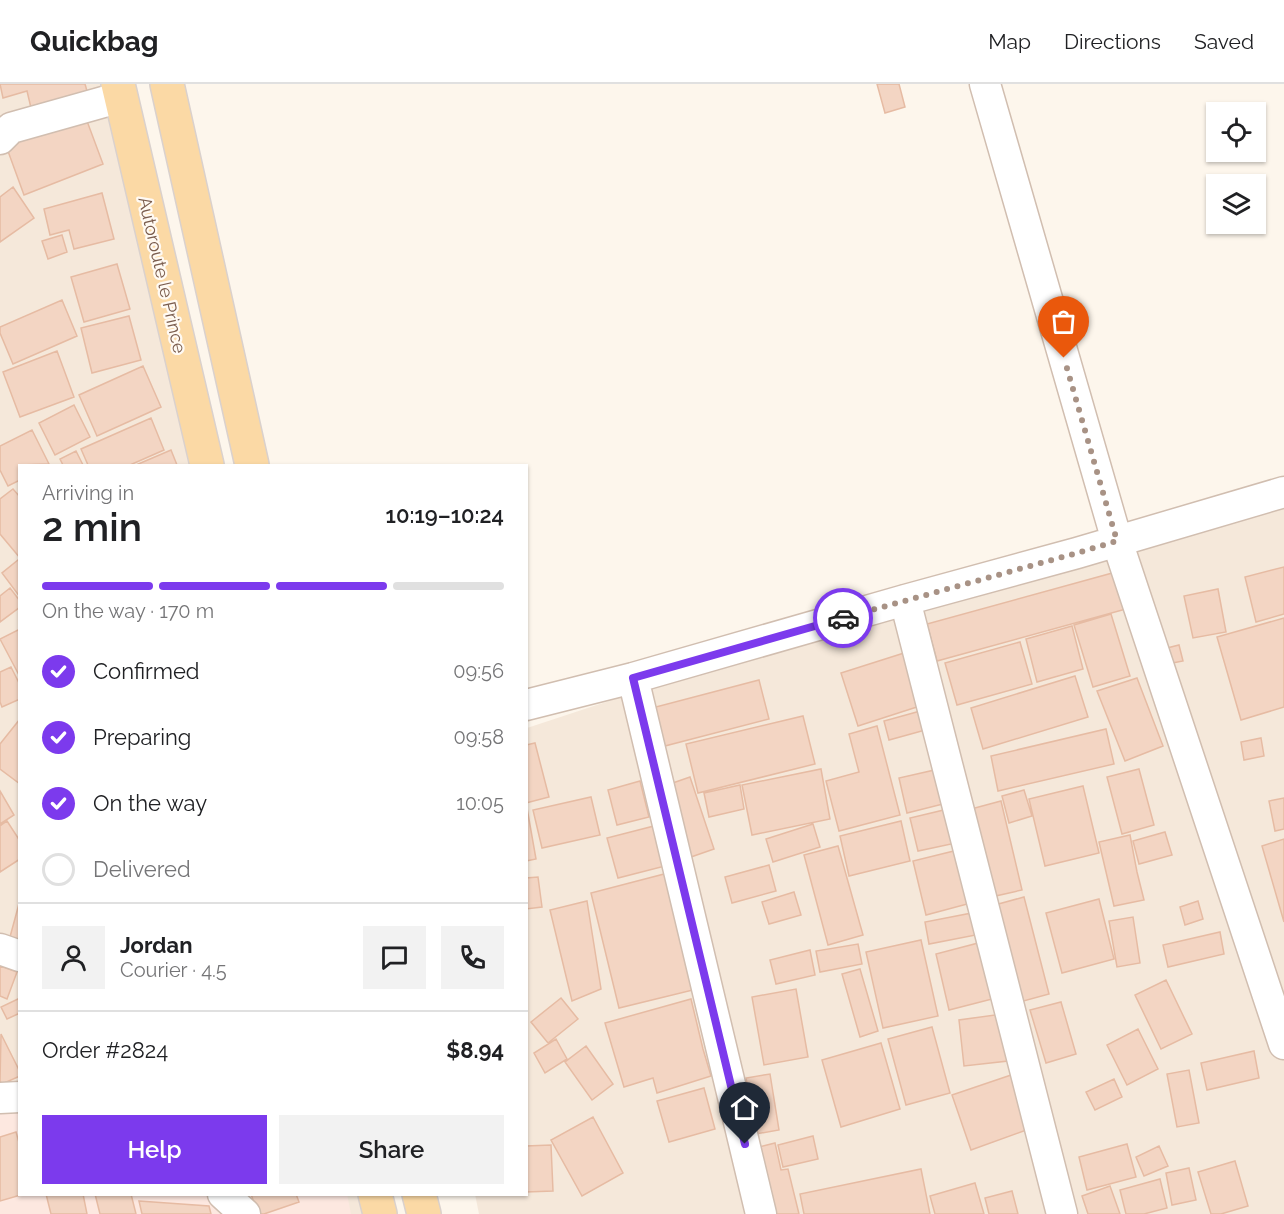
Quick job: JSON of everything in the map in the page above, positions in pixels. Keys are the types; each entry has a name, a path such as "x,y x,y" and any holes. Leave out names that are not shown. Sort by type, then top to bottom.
{"main road":[{"path":"167,84 252,464"},
{"name":"Autoroute le Prince","path":"119,91 207,464"},
{"path":"376,1196 380,1214"},
{"path":"420,1196 424,1214"}],"street":[{"path":"985,84 1117,541 1284,1044"},
{"path":"0,139 11,128 119,91"},
{"path":"528,704 633,678 1284,492"},
{"path":"905,600 1062,1214"},
{"path":"633,678 761,1214"},
{"path":"0,949 18,955"},
{"path":"0,1098 18,1096"},
{"path":"225,1196 245,1214"}],"shaded area":[{"path":"0,84 113,84 210,464 18,464 18,1196 385,1196 389,1214 0,1214"},
{"path":"1284,479 1284,1214 479,1214 475,1196 528,1196 528,728"},
{"path":"0,1086 18,1086 18,1196 347,1196 351,1214 0,1214"}],"building":[{"path":"0,84 85,84 89,98 32,112 27,91 3,98"},
{"path":"877,84 899,84 905,107 885,113"},
{"path":"84,113 103,164 24,195 5,143"},
{"path":"13,187 34,218 0,242 0,197"},
{"path":"102,193 114,239 74,249 69,230 50,235 44,209"},
{"path":"62,235 67,252 48,259 42,241"},
{"path":"117,264 130,309 84,322 71,277"},
{"path":"62,300 77,336 13,364 0,333 0,327"},
{"path":"129,316 141,360 92,373 81,328"},
{"path":"57,351 74,397 20,417 3,372"},
{"path":"143,366 161,407 97,436 79,395"},
{"path":"74,405 90,437 55,455 39,423"},
{"path":"151,418 164,450 132,464 88,464 81,449"},
{"path":"32,430 49,464 18,464 18,481 8,486 0,470 0,446"},
{"path":"171,450 177,464 138,464"},
{"path":"76,451 82,464 62,464 60,459"},
{"path":"13,489 18,495 18,556 0,534 0,499"},
{"path":"18,560 18,594 2,573"},
{"path":"1284,567 1284,614 1256,622 1245,577"},
{"path":"1116,572 1126,609 937,661 927,624"},
{"path":"10,588 18,598 18,608 0,622 0,596"},
{"path":"1218,589 1226,632 1193,638 1184,596"},
{"path":"1111,614 1130,676 1093,687 1074,625"},
{"path":"1284,618 1284,707 1241,720 1217,637"},
{"path":"1072,626 1083,669 1037,682 1026,639"},
{"path":"18,630 18,673 0,639"},
{"path":"1020,642 1032,684 957,705 945,663"},
{"path":"1179,645 1183,661 1162,665 1159,650"},
{"path":"904,653 920,706 858,726 841,673"},
{"path":"11,667 18,681 18,700 2,707 0,702 0,672"},
{"path":"1075,676 1088,717 983,749 971,708"},
{"path":"1137,678 1163,746 1125,761 1097,691"},
{"path":"759,680 769,719 661,747 652,708"},
{"path":"924,710 929,729 889,740 884,721"},
{"path":"803,716 815,764 698,793 686,744"},
{"path":"18,722 18,782 0,769 0,744"},
{"path":"877,726 900,815 839,831 826,781 859,772 849,734"},
{"path":"1106,729 1114,764 998,791 991,756"},
{"path":"1261,738 1264,756 1244,760 1241,742"},
{"path":"535,743 549,797 528,802 528,745"},
{"path":"821,769 830,819 752,835 742,785"},
{"path":"939,769 947,803 907,813 899,778"},
{"path":"1139,769 1154,825 1122,834 1107,777"},
{"path":"690,777 714,849 691,857 667,785"},
{"path":"640,781 649,817 617,825 608,790"},
{"path":"740,785 744,809 709,817 704,793"},
{"path":"1083,786 1099,853 1045,866 1029,799"},
{"path":"1024,790 1032,816 1009,823 1002,796"},
{"path":"0,791 14,815 0,824"},
{"path":"591,797 600,835 542,848 533,810"},
{"path":"1284,798 1284,829 1275,831 1269,801"},
{"path":"1001,801 1022,890 991,897 971,809"},
{"path":"948,809 956,843 918,851 910,818"},
{"path":"528,814 536,859 528,861"},
{"path":"7,821 18,838 18,860 0,872 0,826"},
{"path":"901,821 910,861 849,876 840,836"},
{"path":"813,824 820,847 773,862 766,839"},
{"path":"654,826 665,866 618,878 607,838"},
{"path":"1165,832 1172,855 1139,864 1133,841"},
{"path":"1130,835 1144,900 1114,906 1099,842"},
{"path":"1284,839 1284,922 1262,846"},
{"path":"838,846 863,935 828,945 804,855"},
{"path":"958,850 971,903 926,915 913,861"},
{"path":"769,865 776,891 732,903 725,877"},
{"path":"668,873 697,989 619,1008 591,893"},
{"path":"538,877 542,907 528,909 528,878"},
{"path":"794,892 801,915 769,924 762,902"},
{"path":"1024,897 1049,994 1016,1003 991,906"},
{"path":"1099,899 1114,959 1062,973 1046,913"},
{"path":"587,901 601,989 572,1001 550,910"},
{"path":"1198,901 1203,919 1185,925 1180,907"},
{"path":"18,907 18,951 7,948"},
{"path":"977,912 981,934 929,944 925,922"},
{"path":"1133,917 1140,963 1117,967 1109,921"},
{"path":"1220,932 1224,954 1168,967 1163,945"},
{"path":"921,940 938,1016 883,1028 866,952"},
{"path":"982,942 996,998 949,1010 936,954"},
{"path":"858,944 862,964 820,972 816,951"},
{"path":"810,950 815,975 776,984 770,960"},
{"path":"0,966 17,972 7,999 0,996"},
{"path":"860,969 878,1031 860,1037 842,974"},
{"path":"1166,980 1192,1034 1161,1049 1135,995"},
{"path":"796,989 808,1057 764,1065 752,997"},
{"path":"561,998 578,1019 548,1043 531,1022"},
{"path":"18,999 18,1014 7,1019 1,1007"},
{"path":"691,999 711,1076 657,1093 653,1078 624,1087 605,1023"},
{"path":"1061,1002 1076,1054 1046,1063 1030,1010"},
{"path":"1002,1014 1008,1061 964,1066 959,1020"},
{"path":"932,1027 950,1093 906,1105 888,1039"},
{"path":"1138,1029 1158,1069 1127,1085 1107,1045"},
{"path":"1,1034 18,1068 18,1077 2,1084 0,1081"},
{"path":"556,1039 567,1059 545,1073 534,1053"},
{"path":"881,1043 900,1109 841,1127 822,1060"},
{"path":"586,1046 613,1084 592,1100 565,1062"},
{"path":"1254,1051 1259,1078 1207,1090 1201,1063"},
{"path":"1189,1070 1199,1123 1177,1127 1167,1074"},
{"path":"770,1074 779,1130 756,1134 746,1078"},
{"path":"1014,1074 1032,1128 971,1150 952,1095"},
{"path":"1114,1079 1122,1097 1095,1110 1086,1092"},
{"path":"704,1088 715,1129 669,1142 657,1101"},
{"path":"593,1117 623,1173 582,1196 551,1140"},
{"path":"16,1132 18,1196 0,1201 0,1137"},
{"path":"813,1136 818,1159 783,1167 778,1145"},
{"path":"775,1143 781,1170 788,1169 799,1214 766,1214 751,1149"},
{"path":"1127,1144 1136,1177 1087,1190 1079,1157"},
{"path":"551,1145 553,1191 528,1192 528,1146"},
{"path":"1159,1146 1168,1166 1144,1176 1136,1157"},
{"path":"1235,1161 1248,1206 1221,1214 1211,1214 1198,1172"},
{"path":"1189,1168 1196,1200 1172,1205 1166,1173"},
{"path":"921,1169 930,1214 804,1214 800,1194"},
{"path":"1160,1179 1167,1208 1144,1214 1126,1214 1120,1190"},
{"path":"975,1183 984,1214 935,1214 930,1196"},
{"path":"1110,1186 1120,1214 1088,1214 1082,1196"},
{"path":"1012,1191 1018,1214 989,1214 985,1198"},
{"path":"46,1196 83,1196 87,1214 51,1214"},
{"path":"96,1196 132,1196 136,1214 100,1214"},
{"path":"252,1196 297,1196 299,1202 258,1214"},
{"path":"139,1201 209,1206 211,1214 142,1214"}],"way so far":[{"path":"843,618 1117,541 1064,358"}],"route":[{"path":"745,1144 633,678 843,618"}]}
